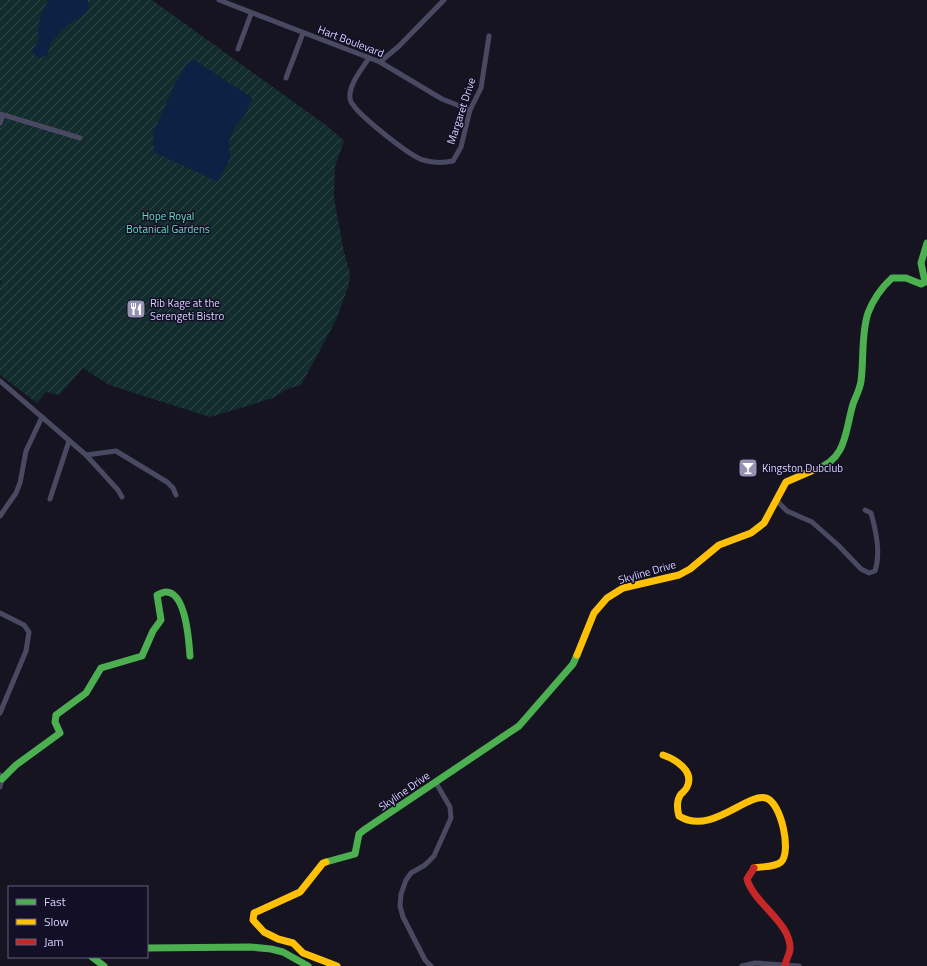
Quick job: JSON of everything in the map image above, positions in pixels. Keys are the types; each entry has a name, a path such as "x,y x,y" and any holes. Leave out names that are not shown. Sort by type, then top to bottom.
{"street":[{"name":"Hart Boulevard","path":"219,0 252,14 380,62 442,99 470,110"},
{"path":"380,62 399,46 444,0"},
{"path":"238,49 252,14"},
{"path":"286,78 304,33"},
{"name":"Margaret Drive","path":"369,58 351,89 350,102 372,124 421,160 440,163 453,161 461,147 470,110 481,88 489,36"},
{"path":"0,123 1,114 80,138"},
{"name":"Skyline Drive","path":"338,966 333,963 303,954 293,943 278,939 264,932 253,920 254,913 300,892 323,863 355,854 359,834 519,726 573,664 594,613 607,598 623,588 678,575 690,569 719,545 751,533 764,523 786,482 800,475 826,466 838,454 846,436 853,405 861,382 863,348 868,314 882,287 892,278 906,278 921,284 925,282 921,265 924,249 927,243"},
{"path":"0,381 86,455 118,490 122,497"},
{"path":"0,516 16,493 20,483 26,451 42,417"},
{"path":"50,499 69,441"},
{"path":"86,455 116,451 167,482 173,488 176,495"},
{"path":"776,500 787,511 812,522 838,545 861,569 869,573 875,571 879,559 874,522 871,513 865,510"},
{"path":"1,780 16,765 60,733 55,722 56,715 86,693 97,672 101,668 142,656 153,632 161,620 156,595 161,592 167,591 173,595 184,612 189,635 190,656"},
{"path":"0,613 24,625 29,632 26,651 0,713"},
{"path":"663,755 671,757 680,764 688,775 686,790 681,794 678,803 679,816 683,820 697,821 727,813 761,798 767,798 773,802 778,810 786,844 786,856 776,865 752,869 747,878 748,887 752,896 769,910 784,929 790,945 789,958 785,965"},
{"path":"431,966 425,960 403,917 400,906 406,880 411,873 425,865 434,856 451,818 450,807 436,782"},
{"path":"148,948 222,946 276,950 286,953 294,960 308,966"},
{"path":"93,958 104,966"},
{"path":"742,966 755,964 799,966"}],"green space":[{"name":"Hope Royal Botanical Gardens","path":"0,0 152,0 327,126 344,141 335,166 334,198 344,252 350,273 349,285 336,320 301,385 287,389 273,398 210,417 109,385 83,368 59,395 46,392 37,403 0,375 0,285 2,281 0,281"}],"water":[{"path":"48,0 88,0 88,10 85,14 67,25 50,43 48,54 41,58 34,55 33,50 39,38 38,30 40,19"},
{"path":"194,60 252,98 245,115 235,126 229,141 230,158 218,182 154,152 153,133 174,86 187,64"}],"traffic: fast":[{"path":"816,469 834,458 843,443 853,404 859,390 862,373 864,329 872,303 892,278 906,278 921,284 925,282 921,263 927,243"},
{"path":"2,779 16,765 60,733 55,722 56,715 86,693 101,668 142,656 153,631 161,620 157,595 166,592 173,594 178,600 185,619 190,656"},
{"path":"326,862 355,854 359,834 364,830 519,726 573,664 577,655"},
{"path":"148,948 250,947 271,949 283,952 308,966"},
{"path":"93,958 104,966"}],"traffic: slow":[{"path":"577,655 594,613 607,598 623,588 679,575 690,569 719,545 751,533 764,523 786,482 816,469"},
{"path":"663,755 673,759 682,766 688,776 689,781 687,787 679,797 677,808 679,816 691,821 703,821 727,813 758,798 766,798 771,801 776,808 783,828 785,838 784,857 778,864 754,868"},
{"path":"326,862 323,863 300,892 254,913 253,920 264,932 278,939 293,943 303,953 337,966"}],"traffic: jam":[{"path":"754,868 747,879 751,888 779,922 789,940 790,950 785,965"}],"place":[{"name":"Rib Kage at the Serengeti Bistro","path":"136,309"},
{"name":"Kingston Dubclub","path":"748,468"}]}
